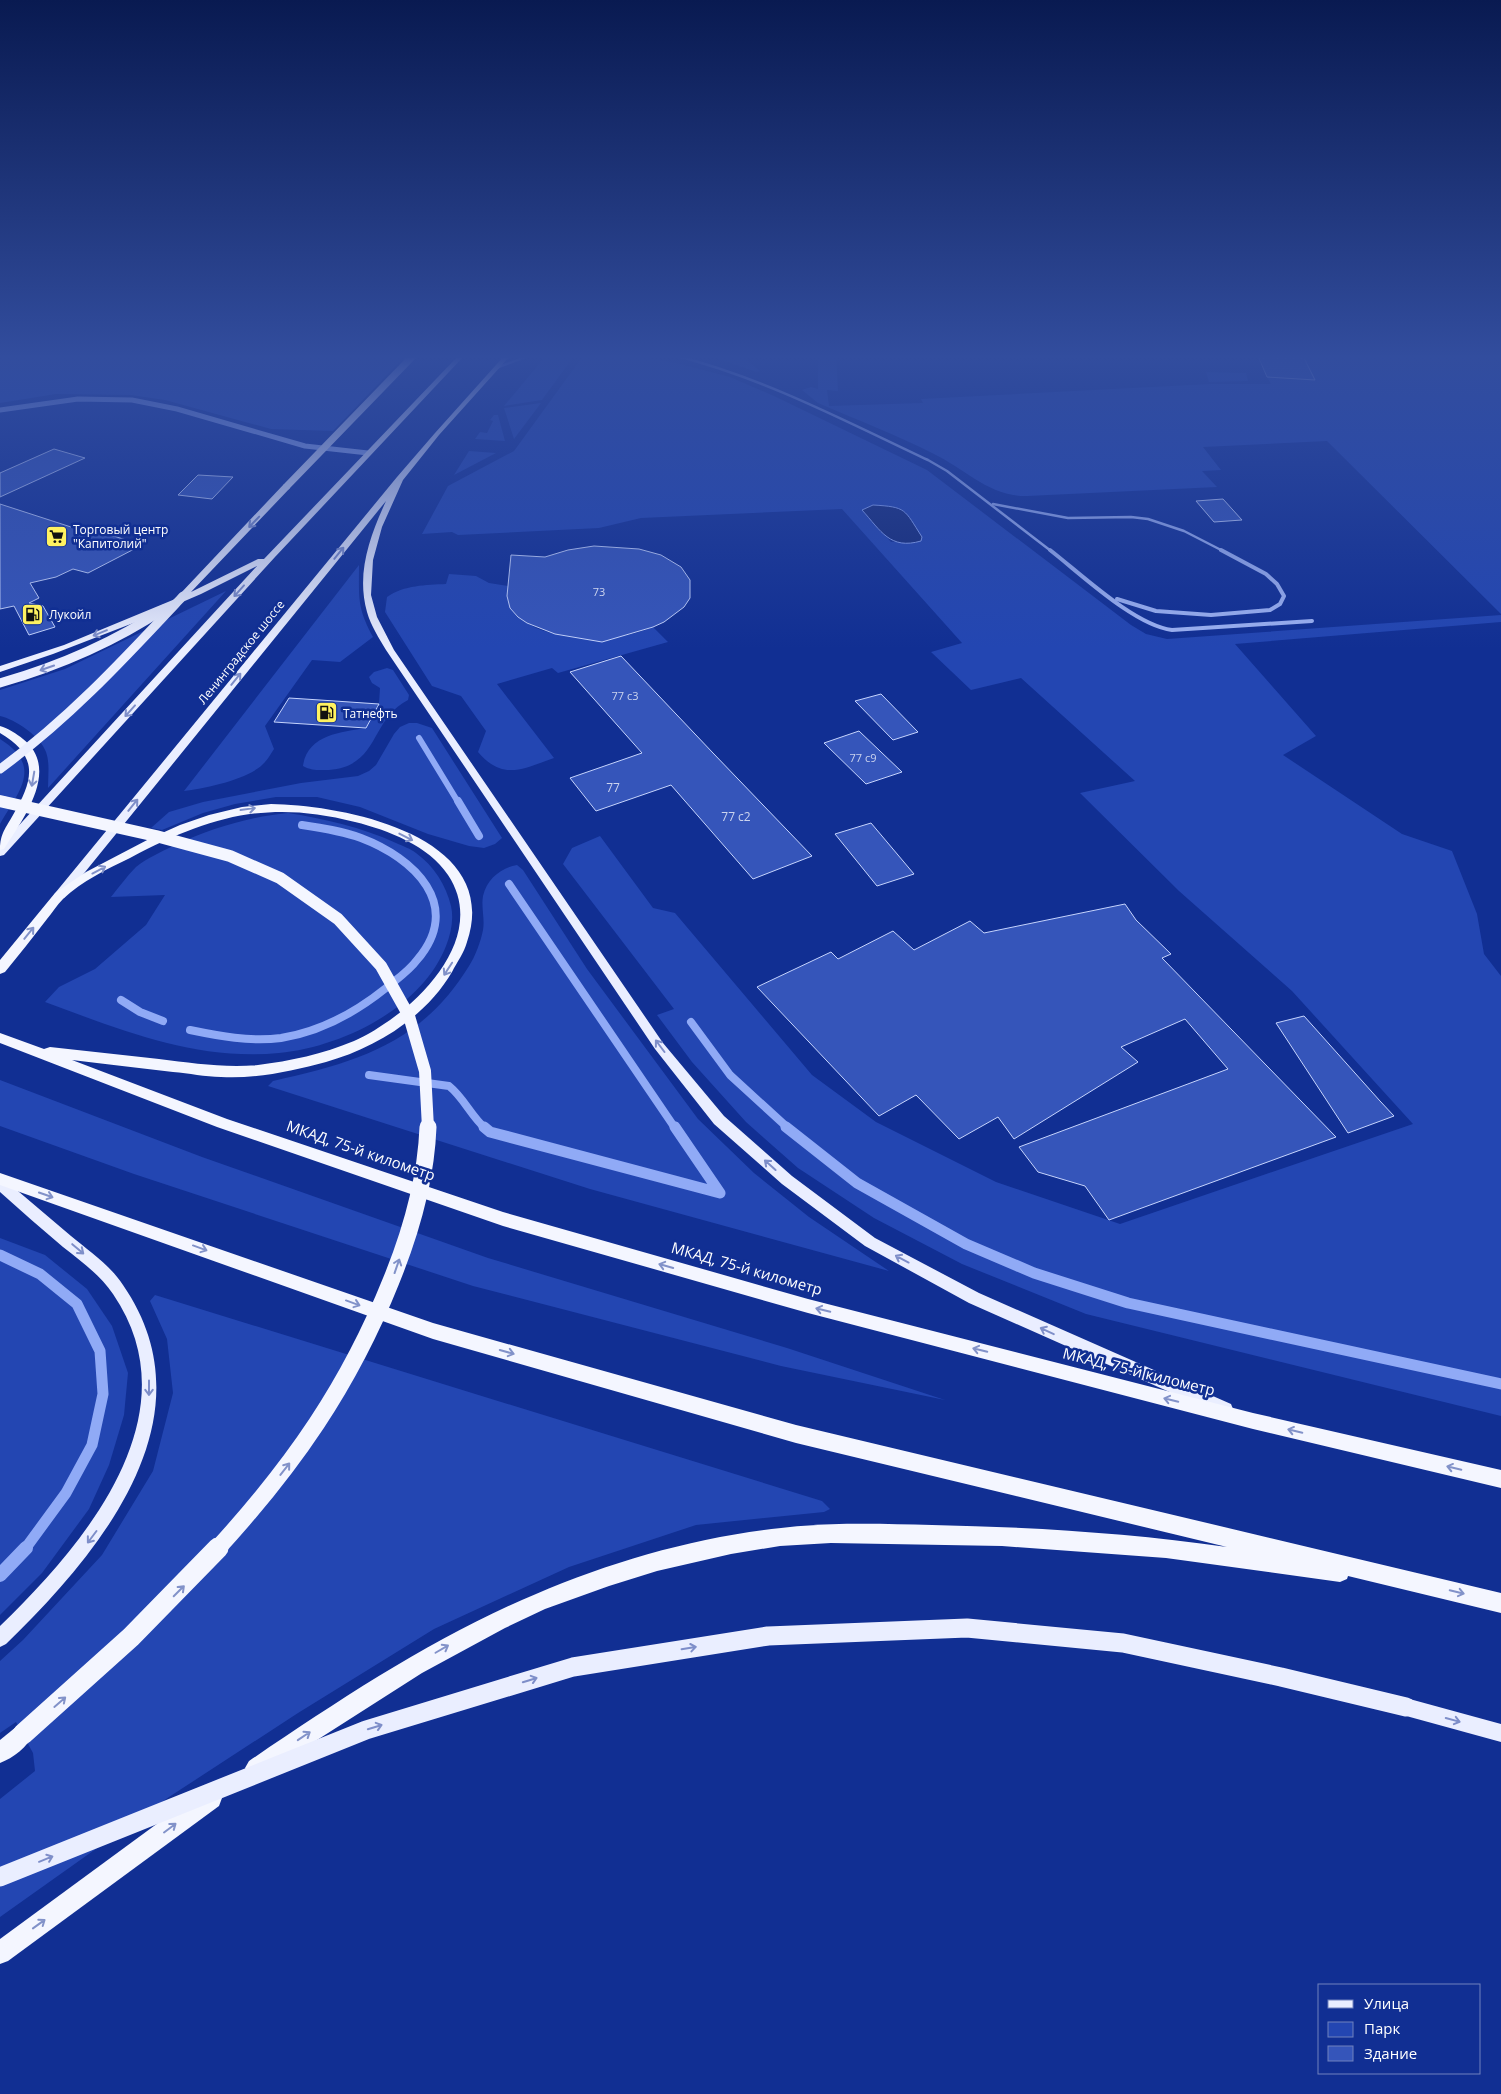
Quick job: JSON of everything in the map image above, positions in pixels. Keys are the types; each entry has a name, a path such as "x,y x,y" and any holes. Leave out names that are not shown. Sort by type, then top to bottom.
{"highway":[{"path":"0,729 17,740 30,753 35,768 28,798 0,846"},
{"path":"0,801 152,834 205,848 277,876 332,913 374,955 393,984 409,1015 420,1046 426,1081 428,1119 426,1167 412,1225 390,1287 362,1348 334,1399 295,1456 252,1511 199,1571 115,1653 0,1753"},
{"path":"27,1049 222,1072 249,1072 306,1062 334,1054 380,1034 418,1006 434,990 452,964 462,940 466,922 465,903 453,873 440,858 425,847 387,828 362,820 337,813 288,806 237,811 177,830 86,877 58,897"},
{"name":"Ленинградское шоссе","path":"0,969 58,897"},
{"name":"МКАД, 75-й километр","path":"0,1038 222,1123 503,1219 808,1306 1252,1420 1501,1479"},
{"path":"0,1179 433,1331 681,1402 805,1437 1501,1603"},
{"path":"0,1953 211,1798 403,1672 462,1638 520,1610 585,1584 651,1564 721,1548 782,1537 861,1534 959,1535 1142,1546 1413,1581"}],"main road":[{"path":"0,769 72,710 100,683 319,454"},
{"path":"0,853 272,555 367,454"},
{"name":"Ленинградское шоссе","path":"58,897 420,454"},
{"path":"400,479 368,556 366,582 371,612 390,650 659,1046 719,1120 787,1180 870,1242 974,1298 1252,1420"},
{"path":"0,669 70,646 166,607 232,578 272,555"},
{"path":"0,683 78,656 140,624 183,596"},
{"path":"0,1184 98,1267 119,1291 133,1315 144,1343 149,1373 149,1398 140,1445 122,1490 94,1536 56,1582 0,1638"},
{"path":"0,1877 366,1730 573,1667 768,1636 967,1628 1122,1643 1281,1676 1501,1733"}],"street":[{"path":"915,454 947,471 1111,597 1147,623 1158,628 1172,630 1312,621"},
{"path":"990,503 1051,516 1080,519 1145,518 1168,523 1199,537 1268,575 1281,588 1284,596 1280,604 1270,610 1184,616 1135,606 1111,597"}],"green space":[{"path":"467,454 495,454 454,475"},
{"path":"509,454 893,454 927,470 1131,625 1146,634 1167,639 1501,615 1501,622 1235,644 1316,736 1283,755 1402,834 1452,851 1477,914 1484,954 1501,976 1501,1416 1086,1314 962,1264 874,1218 798,1168 746,1122 692,1062 657,1015 674,1009 563,864 572,848 600,836 653,908 675,913 812,1075 876,1122 996,1182 1120,1224 1413,1124 1292,991 1179,891 1080,793 1135,781 1021,678 971,690 931,652 962,643 842,509 641,518 599,528 458,535 452,532 422,534 448,486","holes":["862,510 921,541 891,542"]},
{"path":"933,454 1208,454 1221,470 1202,471 1217,487 1027,496 1001,492 989,487"},
{"path":"1340,454 1501,454 1501,614"},
{"path":"359,565 360,602 364,618 373,637 340,662 312,660 265,726 274,749 258,768 228,782 184,791"},
{"path":"449,574 476,576 489,583 508,586 510,603 519,617 533,626 550,633 569,637 608,638 627,635 653,627 668,642 558,673 552,668 497,684 554,758 523,769 505,770 487,761 478,752 486,731 461,696 432,686 385,612 387,597 415,586 446,584"},
{"path":"226,591 48,788 49,770 46,752 39,740 27,730 13,721 0,716 0,690 65,669"},
{"path":"387,668 393,670 409,695 408,700 396,708 387,718 366,751 358,760 345,767 319,770 303,766 306,756 318,741 346,731 366,728 379,704 380,688 372,683 369,677 374,672"},
{"path":"409,723 417,723 432,728 502,838 495,844 484,848 469,846 428,834 360,807 317,797 276,797 235,804 203,813 162,830 151,828 169,812 203,802 301,783 358,776 376,765 394,734 400,727"},
{"path":"0,739 13,749 21,759 24,779 0,824"},
{"path":"288,813 329,821 383,837 416,853 434,870 442,883 449,898 452,911 452,926 448,941 435,968 419,988 399,1006 353,1033 328,1042 279,1053 248,1054 189,1048 159,1041 45,1002 59,987 95,969 146,925 165,895 111,897 136,867 173,846 215,829 258,817"},
{"path":"517,865 523,870 587,969 698,1119 754,1173 809,1217 889,1271 590,1189 268,1086 273,1081 332,1066 384,1046 408,1032 430,1014 450,993 476,954 484,922 483,896 488,884 500,872"},
{"path":"0,1080 202,1157 488,1258 787,1348 945,1400 781,1366 473,1286 134,1174 0,1126"},
{"path":"0,1238 45,1255 87,1289 112,1326 128,1373 124,1415 109,1465 89,1509 42,1573 0,1615"},
{"path":"155,1295 822,1501 830,1509 824,1512 696,1525 569,1567 434,1629 298,1713 169,1797 0,1917 0,1799 35,1771 33,1753 16,1722 0,1733 0,1661 23,1640 102,1555 153,1471 173,1393 167,1339 150,1301"}],"shaded area":[{"path":"873,505 892,507 904,511 922,537 921,541 901,543 887,537 862,510"}],"building":[{"path":"43,454 70,454 85,458 0,497 0,473"},
{"path":"198,475 233,477 212,499 178,495"},
{"path":"1223,499 1242,520 1214,522 1196,501"},
{"name":"Торговый центр \"Капитолий\"","path":"0,504 71,527 76,524 142,545 88,573 73,569 56,577 30,583 39,598 29,603 43,606 55,627 29,635 14,606 0,609"},
{"path":"594,546 639,549 661,555 681,567 690,580 690,598 684,607 664,622 602,642 555,634 527,623 510,608 507,596 511,555 545,557 568,550"},
{"path":"621,656 812,856 753,879 671,785 596,811 570,778 642,753 570,672"},
{"path":"881,694 918,732 893,740 855,701"},
{"name":"Татнефть","path":"289,698 379,704 366,728 274,722"},
{"path":"859,731 902,772 866,784 824,743"},
{"path":"871,823 914,874 877,886 835,834"},
{"path":"1125,904 1136,920 1171,954 1162,958 1336,1137 1109,1220 1085,1186 1038,1172 1019,1147 1228,1069 1185,1019 1121,1047 1138,1062 1014,1139 998,1117 959,1139 916,1095 879,1116 757,987 831,952 838,959 893,931 914,950 970,921 984,933"},
{"path":"1304,1016 1394,1116 1348,1133 1276,1023"}],"waterway":[{"path":"419,738 458,802"},
{"path":"458,801 479,836"},
{"path":"190,1030 235,1038 269,1039 295,1035 323,1026 350,1013 399,978 414,964 430,940 436,921 434,903 426,886 414,871 399,858 361,838 302,825"},
{"path":"509,884 675,1128"},
{"path":"121,1000 140,1012 163,1021"},
{"path":"691,1022 730,1075 788,1128"},
{"path":"369,1075 449,1086 484,1127"},
{"path":"484,1127 490,1132 720,1193 675,1127"},
{"path":"786,1127 857,1183 966,1244 1034,1273 1128,1303 1501,1384"},
{"path":"0,1255 40,1274 77,1304 100,1351 103,1394 92,1445 66,1493 25,1549"},
{"path":"0,1575 26,1548"}],"place":[{"name":"Торговый центр \"Капитолий\"","path":"57,536"},
{"name":"Лукойл","path":"33,614"},
{"name":"Татнефть","path":"327,713"}]}
